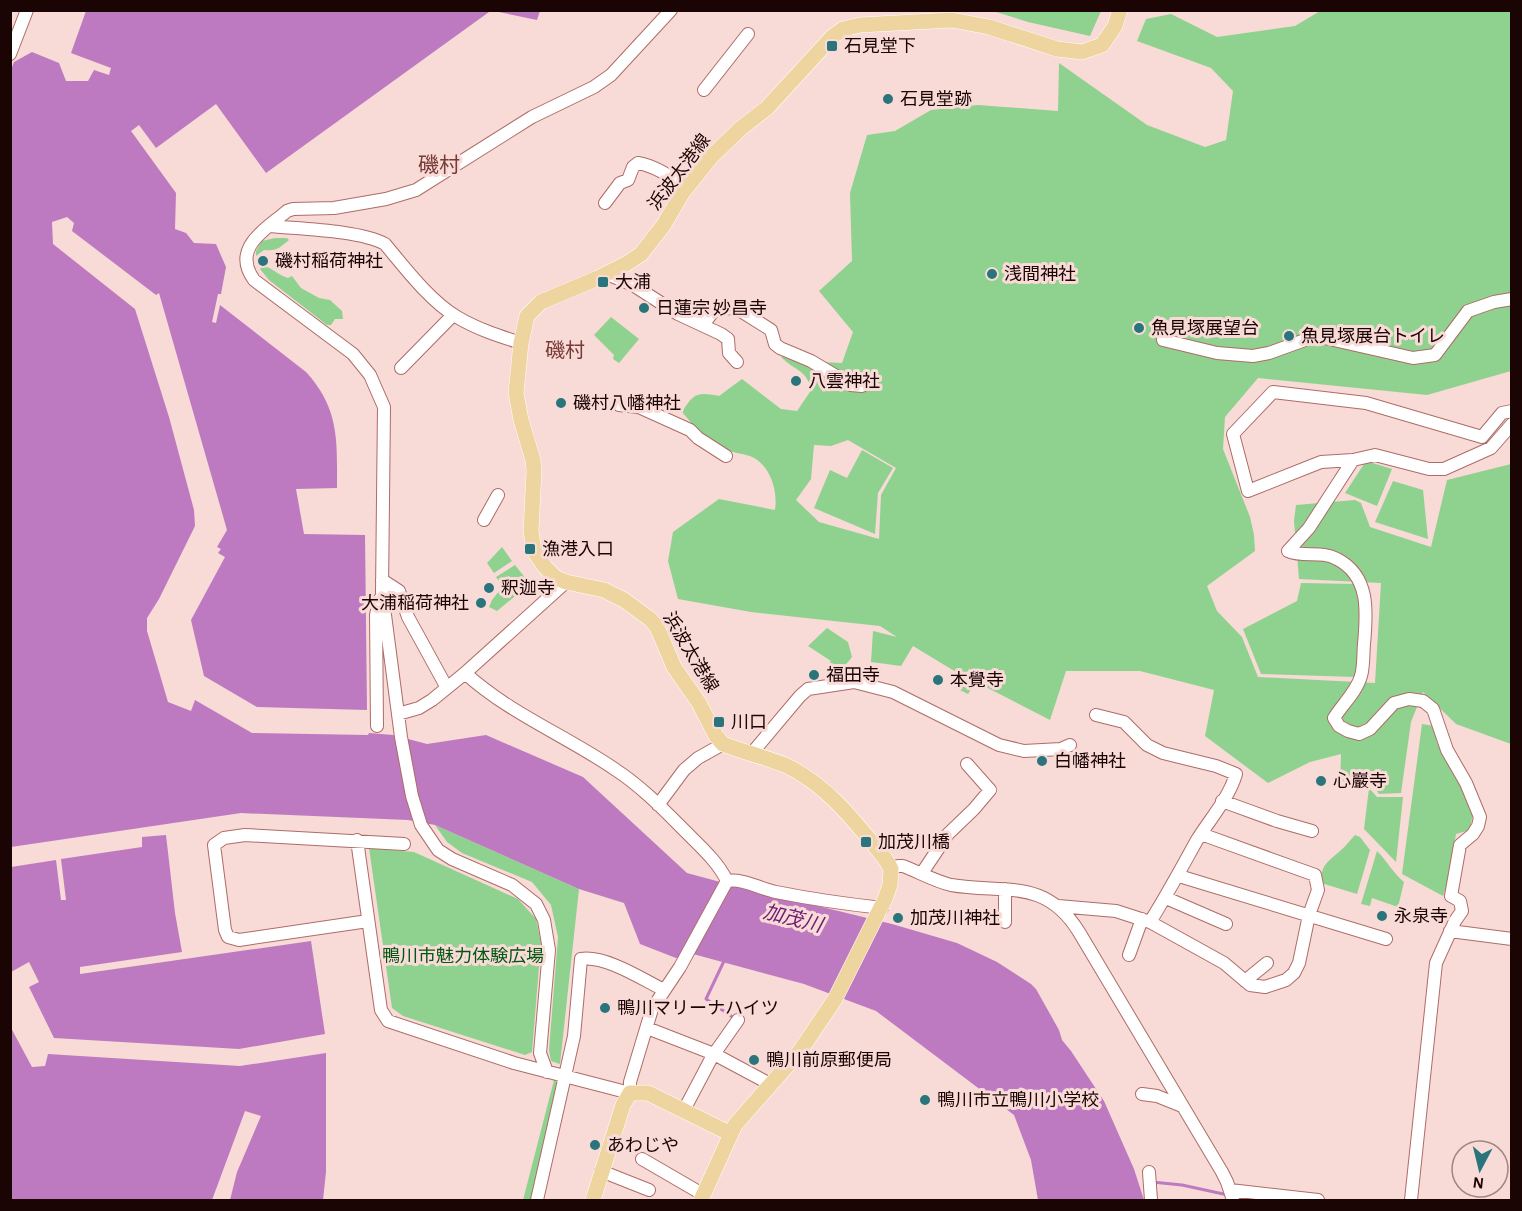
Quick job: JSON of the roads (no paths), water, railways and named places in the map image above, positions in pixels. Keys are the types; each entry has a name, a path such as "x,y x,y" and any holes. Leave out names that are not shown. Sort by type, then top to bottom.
{"main road":[{"name":"浜波太港線","path":"723,744 674,667 657,627 650,619 624,600 604,590 556,578 544,567 534,551 531,540 533,460 520,420 516,393 521,343 527,316 541,302 607,274 626,264 648,246 686,188 712,156 741,128 767,108 832,37 843,29 880,24 952,20 989,27 1057,49 1083,52 1102,45 1115,27 1120,10"},
{"path":"702,1198 729,1133 740,1117 801,1051 835,999 880,911 889,889 891,869 837,801 812,781 786,766 723,744"},
{"path":"593,1200 623,1105 630,1093 648,1093 729,1133"}],"street":[{"path":"10,54 27,10"},
{"path":"537,1200 557,1075 540,1053 549,950 544,920 536,904 524,893 438,850 421,825 412,796 401,736 382,586 384,406 370,375 353,354 254,280 247,270 245,260 247,251 257,237 287,211 334,208 386,199 416,190 532,117 594,87 611,75 671,10"},
{"path":"704,90 748,34"},
{"path":"605,203 620,183 628,180 633,167 638,163 661,171 686,188"},
{"path":"269,226 335,232 377,240 385,244 433,298 453,315 484,331 521,343"},
{"path":"607,274 633,285 678,314 704,324 728,339 729,353 737,363"},
{"path":"1163,340 1216,353 1253,356 1269,353 1316,336 1413,357 1423,357 1436,355 1468,311 1494,302 1512,299"},
{"path":"704,324 715,309 736,308 771,330 775,344 780,348 811,361 851,386 862,386 865,382"},
{"path":"402,368 453,315"},
{"path":"1512,411 1502,413 1482,437 1366,403 1273,392 1233,435 1248,491 1321,462 1353,460 1375,455 1429,469 1443,469 1491,448 1512,424"},
{"path":"619,405 639,407 690,430 726,456"},
{"path":"1353,460 1309,528 1288,551 1297,554 1321,553 1335,558 1349,566 1360,579 1364,592 1366,616 1361,677 1334,718 1339,726 1359,734 1370,729 1394,703 1409,699 1423,701 1433,709 1447,750 1467,783 1480,817 1473,834 1460,845 1451,896 1460,901 1462,911 1436,963 1411,1200"},
{"path":"484,520 498,495"},
{"path":"398,714 419,708 447,688 566,582"},
{"path":"382,586 399,591 408,617 447,688"},
{"path":"377,726 376,615 382,586"},
{"path":"465,673 508,707 617,770 658,804 706,852 726,881"},
{"path":"752,753 808,689 854,682 893,692 999,745 1024,750 1061,749 1070,745"},
{"path":"1096,715 1124,722 1154,750 1227,769 1236,774 1166,898 1146,921 1130,954"},
{"path":"658,804 684,770 698,758 723,744"},
{"path":"922,873 948,834 990,790 967,764"},
{"path":"1222,801 1312,831"},
{"path":"1058,906 1116,911 1146,921 1224,963 1250,985 1265,987 1286,980 1294,973 1299,963 1309,915 1318,891 1316,875 1201,834"},
{"path":"368,921 239,940 228,937 225,930 214,845 224,838 245,835 404,844"},
{"path":"357,840 381,1010 388,1022 557,1075 630,1093 630,1082 652,1009 680,967 726,881"},
{"path":"891,869 900,865 951,885 1033,893 1058,906 1073,923 1222,1172 1231,1195 1318,1200"},
{"path":"1179,876 1386,939"},
{"path":"726,881 735,880 773,891 880,911"},
{"path":"1005,889 1005,922"},
{"path":"1166,898 1226,924"},
{"path":"1450,931 1512,939"},
{"path":"529,1200 557,1075 574,1036 581,959 592,957 664,990"},
{"path":"1245,981 1267,963"},
{"path":"684,1110 714,1054 738,1020"},
{"path":"647,1028 714,1054 770,1084"},
{"path":"1142,1094 1157,1096 1182,1106"},
{"path":"642,1160 702,1198"},
{"path":"601,1171 650,1190"},
{"path":"1149,1172 1150,1196"}],"water":[{"name":"加茂川","path":"86,11 489,12 266,173 216,104 156,148 139,125 131,131 176,193 175,229 186,233 194,243 216,244 226,267 221,294 218,294 212,322 216,323 220,305 306,372 325,399 331,413 336,441 337,488 296,489 304,534 365,535 367,710 257,707 204,676 191,620 225,557 218,553 221,549 217,547 227,530 159,293 156,295 72,231 74,223 67,217 52,222 53,244 135,309 169,417 194,510 195,526 159,599 147,618 147,631 168,702 191,711 195,700 252,733 368,735 369,733 393,735 427,744 486,735 583,777 687,873 892,924 957,943 997,962 1036,989 1059,1030 1062,1040 1104,1101 1134,1169 1144,1200 1038,1200 1031,1160 1014,1115 876,1011 804,984 693,954 676,958 640,944 624,903 579,889 435,825 408,820 241,813 11,847 10,72 14,62 32,52 59,63 66,81 88,81 94,70 109,75 111,68 71,53"},
{"path":"494,11 540,11 537,20"},
{"path":"166,835 182,952 80,967 80,974 311,941 325,1034 239,1049 54,1038 29,987 39,982 29,962 11,972 11,867 56,860 61,900 66,900 61,859 142,847 142,837"},
{"path":"10,1026 32,1067 45,1066 48,1054 240,1066 326,1053 326,1172 323,1200 11,1200"}],"waterway":[{"path":"724,961 706,999 734,1018"},
{"path":"1152,1182 1182,1185 1228,1195"},
{"path":"1235,1196 1249,1198"}],"place":[{"name":"石見堂下","path":"832,46"},
{"name":"石見堂跡","path":"888,99"},
{"name":"磯村稲荷神社","path":"263,261"},
{"name":"浅間神社","path":"992,274"},
{"name":"大浦","path":"603,282"},
{"name":"日蓮宗 妙昌寺","path":"644,308"},
{"name":"魚見塚展望台","path":"1139,328"},
{"name":"魚見塚展台トイレ","path":"1289,336"},
{"name":"八雲神社","path":"796,381"},
{"name":"磯村八幡神社","path":"561,403"},
{"name":"漁港入口","path":"530,549"},
{"name":"釈迦寺","path":"489,588"},
{"name":"大浦稲荷神社","path":"481,603"},
{"name":"福田寺","path":"814,675"},
{"name":"本覺寺","path":"938,680"},
{"name":"川口","path":"719,722"},
{"name":"白幡神社","path":"1042,761"},
{"name":"心巖寺","path":"1321,781"},
{"name":"加茂川橋","path":"866,842"},
{"name":"永泉寺","path":"1382,916"},
{"name":"加茂川神社","path":"898,918"},
{"name":"鴨川マリーナハイツ","path":"605,1008"},
{"name":"鴨川前原郵便局","path":"754,1060"},
{"name":"鴨川市立鴨川小学校","path":"925,1100"},
{"name":"あわじや","path":"595,1145"}],"district":[{"name":"磯村","path":"439,165"},
{"name":"磯村","path":"565,350"}],"park label":[{"name":"鴨川市魅力体験広場","path":"463,956"}]}
